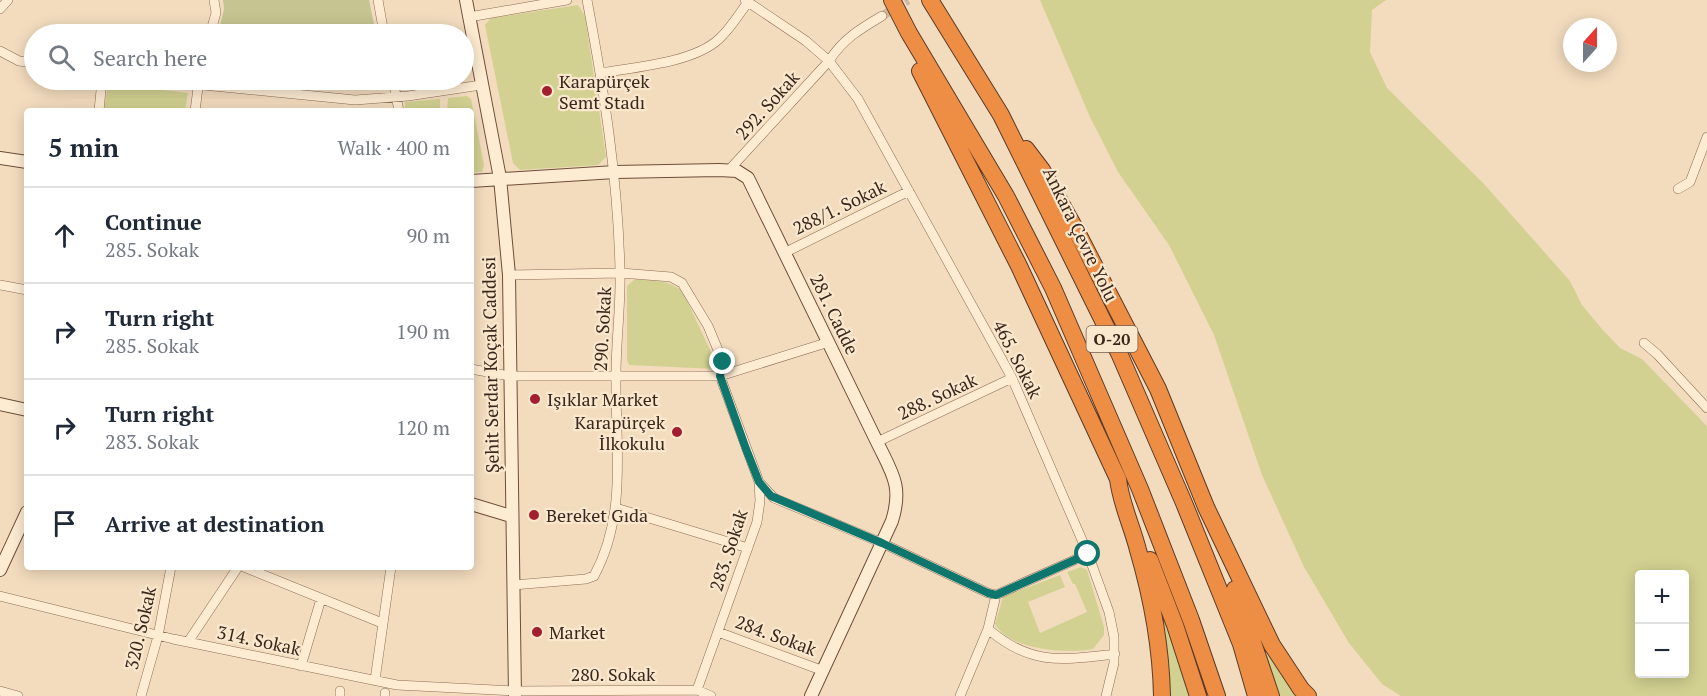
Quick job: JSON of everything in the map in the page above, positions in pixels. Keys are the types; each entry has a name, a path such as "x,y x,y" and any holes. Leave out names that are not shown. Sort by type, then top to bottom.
{"highway":[{"name":"O-20","path":"892,0 909,33 1006,196 1053,288 1140,489 1191,620 1217,696"},
{"name":"Ankara Çevre Yolu","path":"930,0 1001,116 1119,353 1184,503 1241,644 1256,696"},
{"path":"909,33 920,70 1019,266 1118,478 1175,625 1198,696"},
{"path":"1001,116 1042,170 1120,313 1158,389 1206,507 1271,696"},
{"path":"1118,478 1120,495 1138,547 1152,605 1161,657 1162,696"},
{"path":"1206,507 1272,645 1308,696"}],"street":[{"path":"0,9 8,0"},
{"path":"213,24 216,13 214,0"},
{"path":"378,0 382,24"},
{"name":"Şehit Serdar Koçak Caddesi","path":"466,0 470,24"},
{"path":"469,17 567,0"},
{"name":"290. Sokak","path":"513,585 586,579 594,576 600,566 616,508 618,464 615,374 621,273 615,172 601,73 586,0"},
{"path":"601,73 674,59 706,48 726,32 746,1"},
{"name":"465. Sokak","path":"746,1 806,41 829,61 858,99 1012,378 1088,554 1109,612 1115,654 1113,673 1106,696"},
{"name":"292. Sokak","path":"729,170 829,61 838,47 847,38 882,16"},
{"name":"Şehit Serdar Koçak Caddesi","path":"474,45 500,178 509,275 515,693"},
{"path":"0,51 24,62"},
{"path":"474,86 481,85"},
{"path":"99,108 101,90"},
{"path":"195,108 197,90"},
{"path":"268,90 355,100 446,90"},
{"path":"395,90 398,108"},
{"path":"1678,189 1690,182 1707,137"},
{"path":"0,158 24,162"},
{"path":"474,181 615,172 729,170"},
{"name":"281. Cadde","path":"729,170 737,171 747,178 877,442 898,494 894,514 882,543 811,696"},
{"name":"288/1. Sokak","path":"784,253 909,191"},
{"name":"283. Sokak","path":"509,275 621,273 671,276 682,283 708,326 723,362 720,376 759,482 759,513 698,690"},
{"path":"0,285 24,289"},
{"path":"474,370 510,376 615,374 720,376 829,342"},
{"path":"1644,343 1707,408"},
{"name":"288. Sokak","path":"877,442 1012,378"},
{"path":"0,404 24,409"},
{"path":"759,482 774,498 882,543 996,595 1088,554"},
{"path":"759,513 774,498"},
{"path":"474,505 511,516"},
{"path":"616,508 748,549"},
{"path":"0,570 24,519"},
{"name":"320. Sokak","path":"141,696 158,636 170,570"},
{"path":"188,642 236,570"},
{"path":"251,570 382,623"},
{"path":"375,680 391,570"},
{"path":"960,696 988,630 996,595"},
{"name":"314. Sokak","path":"0,596 158,636 397,685 515,693"},
{"path":"301,666 321,599"},
{"path":"988,630 1009,646 1034,656 1075,659 1115,654"},
{"name":"284. Sokak","path":"718,632 822,670"},
{"name":"280. Sokak","path":"515,693 698,690 711,696"},
{"path":"0,691 18,696"}],"shaded area":[{"path":"223,0 369,0 374,24 220,24 224,9"},
{"path":"1040,0 1386,0 1372,10 1370,52 1387,88 1484,184 1570,281 1582,305 1602,329 1620,348 1642,359 1707,426 1707,696 1401,696 1382,684 1349,643 1304,567 1262,475 1214,335 1169,245 1118,172 1090,117"},
{"name":"Karapürçek Semt Stadı","path":"578,5 585,16 606,157 598,165 520,170 513,163 485,25 491,18"},
{"path":"107,90 164,90 188,93 186,108 104,108"},
{"path":"467,96 471,99 473,108 447,108 448,98"},
{"path":"440,99 440,108 405,108 405,102"},
{"path":"474,114 484,165 482,172 474,172"},
{"path":"635,279 666,283 683,292 717,365 716,369 629,365 627,360 627,286"},
{"path":"1081,567 1087,570 1104,627 1104,635 1093,649 1069,651 1025,645 1002,633 995,624 1003,597 1060,575 1065,587 1028,602 1040,633 1087,612 1067,572"},
{"path":"1168,613 1194,696 1168,696 1161,615"},
{"path":"1273,652 1303,696 1275,696 1263,656"}],"tunnel":[{"path":"882,16 908,0"}],"place":[{"name":"Karapürçek Semt Stadı","path":"547,91"},
{"name":"Işıklar Market","path":"535,399"},
{"name":"Karapürçek İlkokulu","path":"677,432"},
{"name":"Bereket Gıda","path":"534,515"},
{"name":"Market","path":"537,632"}],"route":[{"path":"723,362 720,376 746,449 759,482 771,496 996,595 1088,554"}]}
